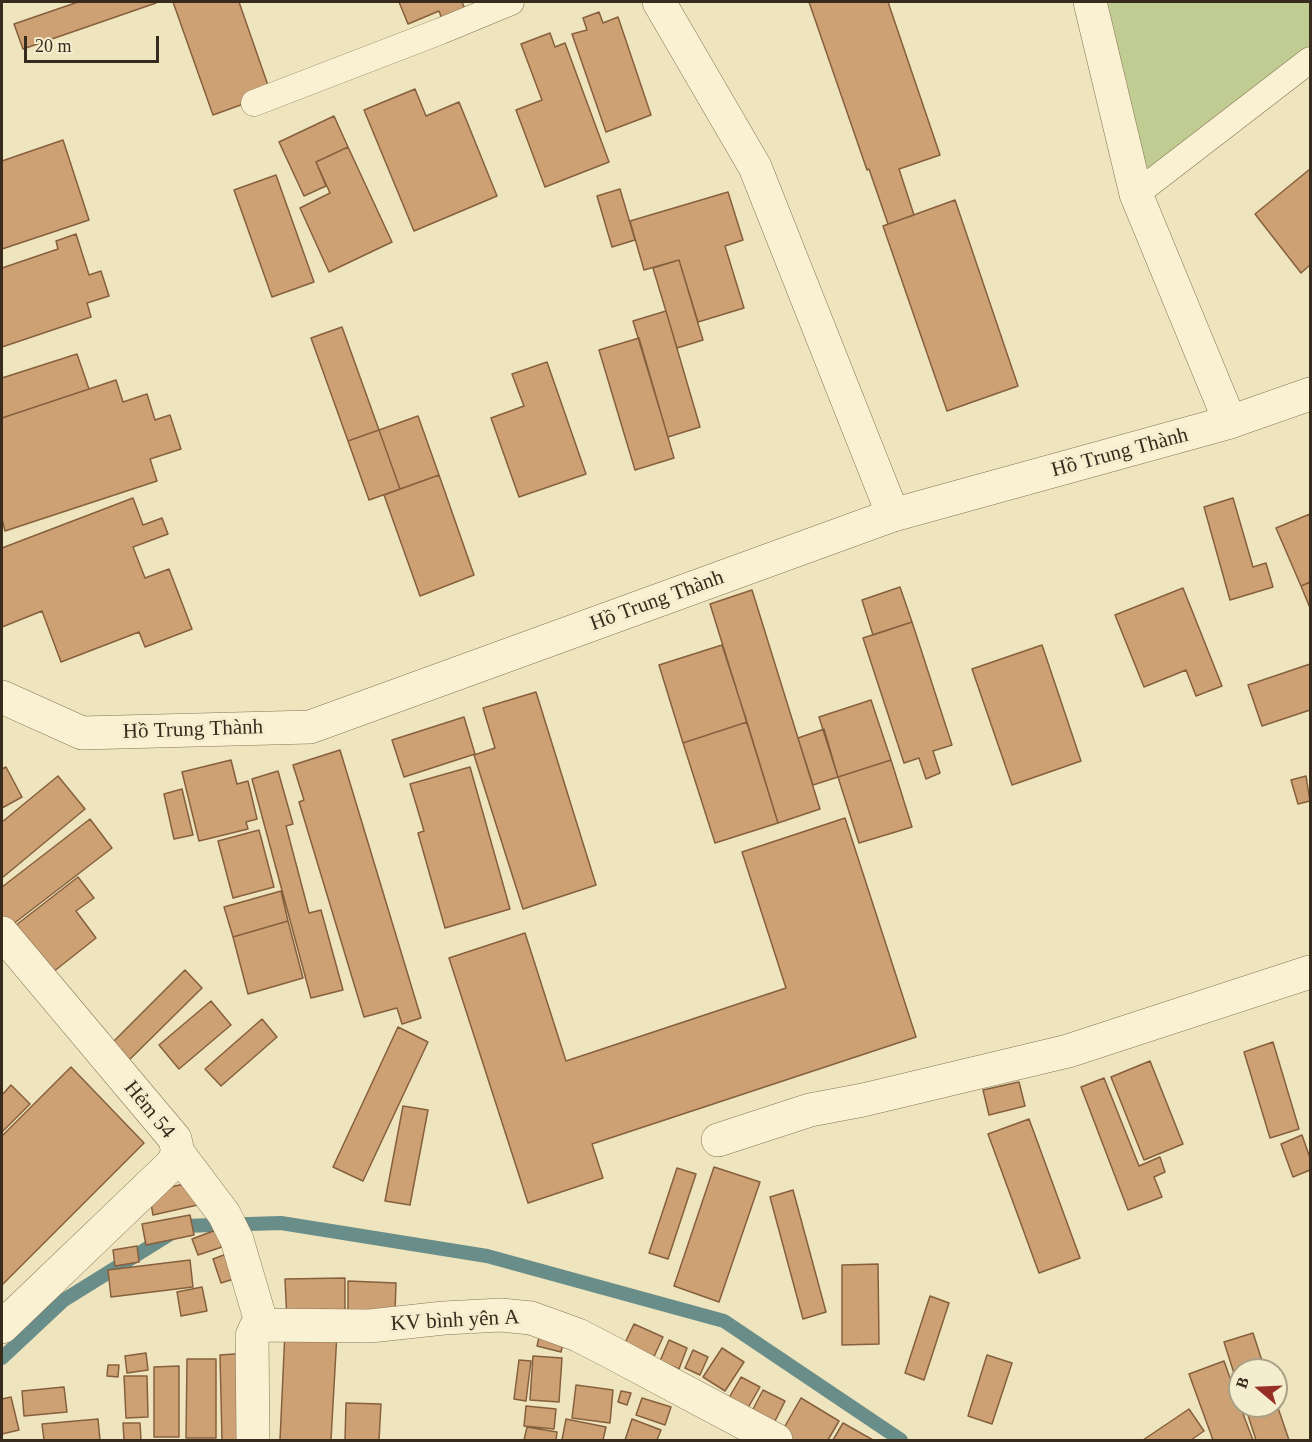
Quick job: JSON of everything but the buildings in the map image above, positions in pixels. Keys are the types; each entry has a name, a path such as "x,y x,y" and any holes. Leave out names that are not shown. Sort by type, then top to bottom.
{"street":[{"path":"659,2 755,167 893,515"},
{"path":"1090,2 1136,194 1230,422"},
{"name":"Hồ Trung Thành","path":"2,697 82,733 310,727 893,515 1230,422 1311,394"},
{"name":"Hẻm 54","path":"2,933 176,1139 178,1153 164,1172 2,1327"},
{"path":"718,1140 810,1110 863,1100 1068,1051 1311,972"},
{"path":"178,1153 231,1227 262,1325 256,1328 252,1336 253,1440"},
{"name":"KV bình yên A","path":"262,1325 370,1326 501,1315 531,1318 578,1335 776,1440"}],"lane":[{"path":"254,103 512,2"},
{"path":"1136,194 1311,60"}],"green space":[{"path":"1090,2 1310,2 1310,60 1136,194"}],"waterway":[{"path":"2,1358 64,1300 183,1226 281,1223 487,1256 724,1321 901,1440"}]}
